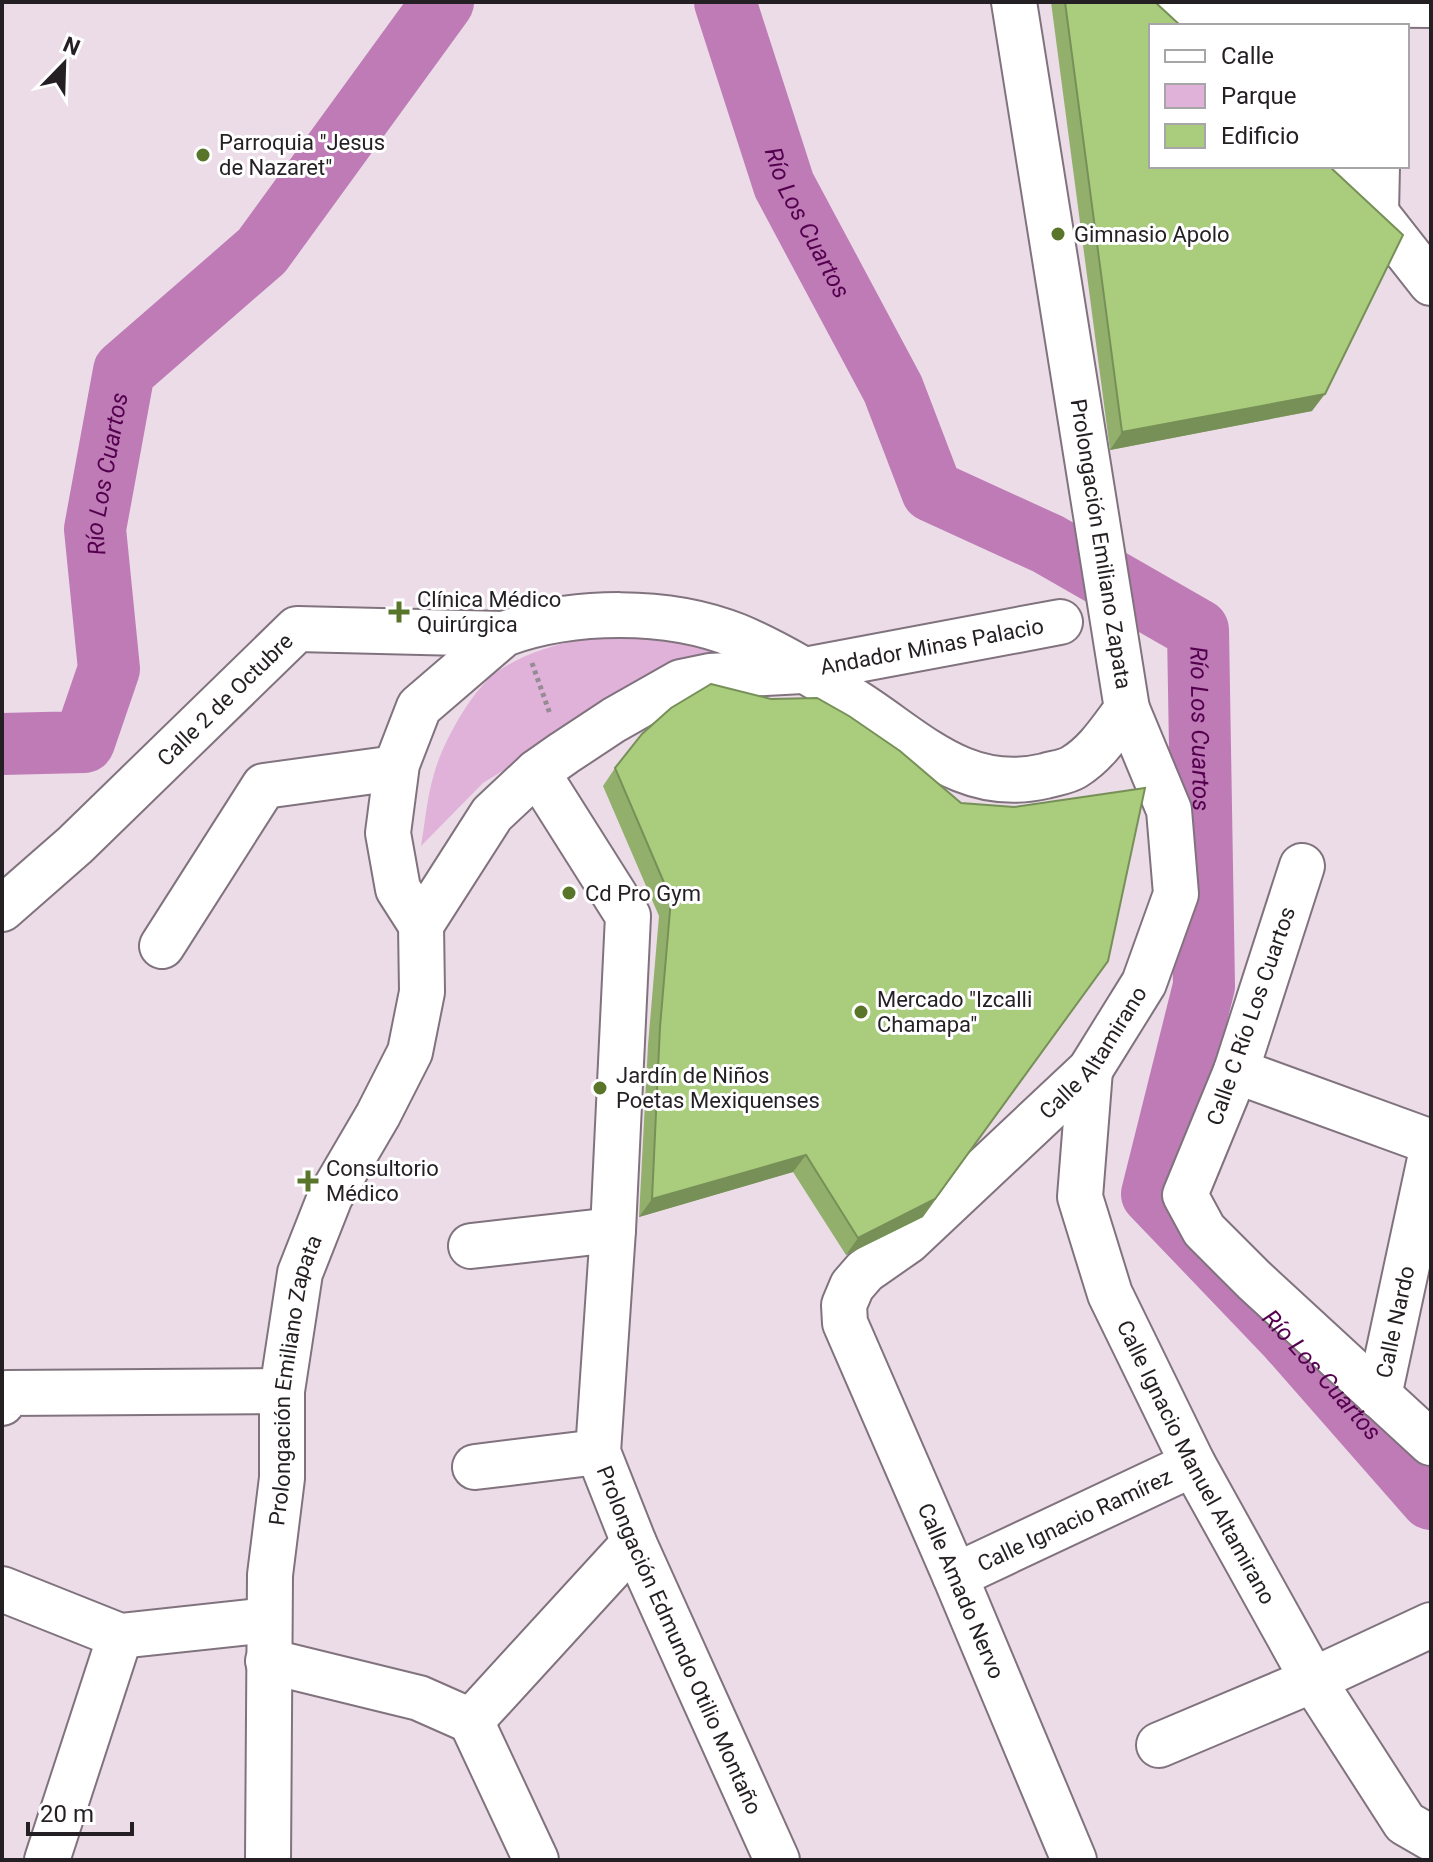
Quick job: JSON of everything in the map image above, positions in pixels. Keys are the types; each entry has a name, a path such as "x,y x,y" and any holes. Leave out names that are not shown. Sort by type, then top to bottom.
{"street":[{"name":"Prolongación Emiliano Zapata","path":"512,631 620,614 674,618 736,636 804,670 857,702 925,752 974,774 1021,781 1071,770 1093,754 1127,709 1014,2"},
{"path":"1160,2 1380,11 1431,5"},
{"path":"1160,2 1182,24"},
{"path":"1330,168 1376,213 1431,283"},
{"path":"1376,213 1377,168"},
{"name":"Andador Minas Palacio","path":"804,670 1060,622"},
{"name":"Calle 2 de Octubre","path":"2,909 75,845 297,629 512,631"},
{"path":"512,631 419,707 396,768 388,833 398,889 421,925 492,814 550,763 614,720 681,682 710,676 804,670"},
{"name":"Calle Altamirano","path":"845,1323 844,1305 852,1286 865,1271 908,1241 1090,1070 1144,983 1176,894 1169,810 1127,709"},
{"name":"Prolongación Edmundo Otilio Montaño","path":"550,763 628,916 613,1230 598,1452 634,1543 777,1860"},
{"path":"162,946 264,786 396,768"},
{"path":"1065,813 1071,770"},
{"name":"Calle C Río Los Cuartos","path":"1302,866 1236,1071 1185,1195 1204,1230 1431,1443"},
{"name":"Prolongación Emiliano Zapata","path":"268,1860 270,1575 282,1478 282,1391 300,1273 330,1197 378,1115 410,1052 422,992 421,925"},
{"name":"Calle Ignacio Manuel Altamirano","path":"1090,1070 1080,1197 1110,1294 1193,1464 1313,1680 1418,1831"},
{"path":"1236,1071 1431,1142"},
{"name":"Calle Nardo","path":"1379,1396 1431,1154"},
{"path":"471,1246 613,1230"},
{"name":"Calle Amado Nervo","path":"845,1323 1074,1860"},
{"path":"2,1403 7,1393 282,1391"},
{"path":"475,1467 598,1452"},
{"name":"Calle Ignacio Ramírez","path":"955,1576 1193,1464"},
{"path":"471,1721 634,1543"},
{"path":"2,1589 120,1636 268,1641 471,1721 536,1860"},
{"path":"1159,1745 1313,1680 1431,1625"},
{"path":"47,1860 120,1636"}],"path":[{"path":"512,631 550,763"}],"green space":[{"path":"663,631 740,659 523,758 483,783 421,846 438,762 459,718 488,679 516,660 556,645 599,636"}],"building":[{"path":"1065,2 1155,2 1179,24 1149,24 1149,168 1331,168 1403,235 1325,394 1122,432"},
{"name":"Mercado \"Izcalli Chamapa\"","path":"711,684 771,699 817,698 900,751 961,803 1014,807 1145,788 1108,961 935,1199 858,1238 806,1155 652,1199 660,1027 671,899 615,768 642,734 671,708"}],"waterway":[{"name":"Río Los Cuartos","path":"2,744 84,742 109,669 95,529 124,371 262,251 443,2"},
{"name":"Río Los Cuartos","path":"725,2 784,185 893,389 932,491 1048,544 1198,630 1204,986 1152,1194 1287,1335 1431,1499"}],"place":[{"name":"Parroquia \"Jesus de Nazaret\"","path":"203,155"},
{"name":"Gimnasio Apolo","path":"1058,234"},
{"name":"Clínica Médico Quirúrgica","path":"399,612"},
{"name":"Cd Pro Gym","path":"569,893"},
{"name":"Mercado \"Izcalli Chamapa\"","path":"861,1012"},
{"name":"Jardín de Niños Poetas Mexiquenses","path":"600,1088"},
{"name":"Consultorio Médico","path":"308,1181"}]}
